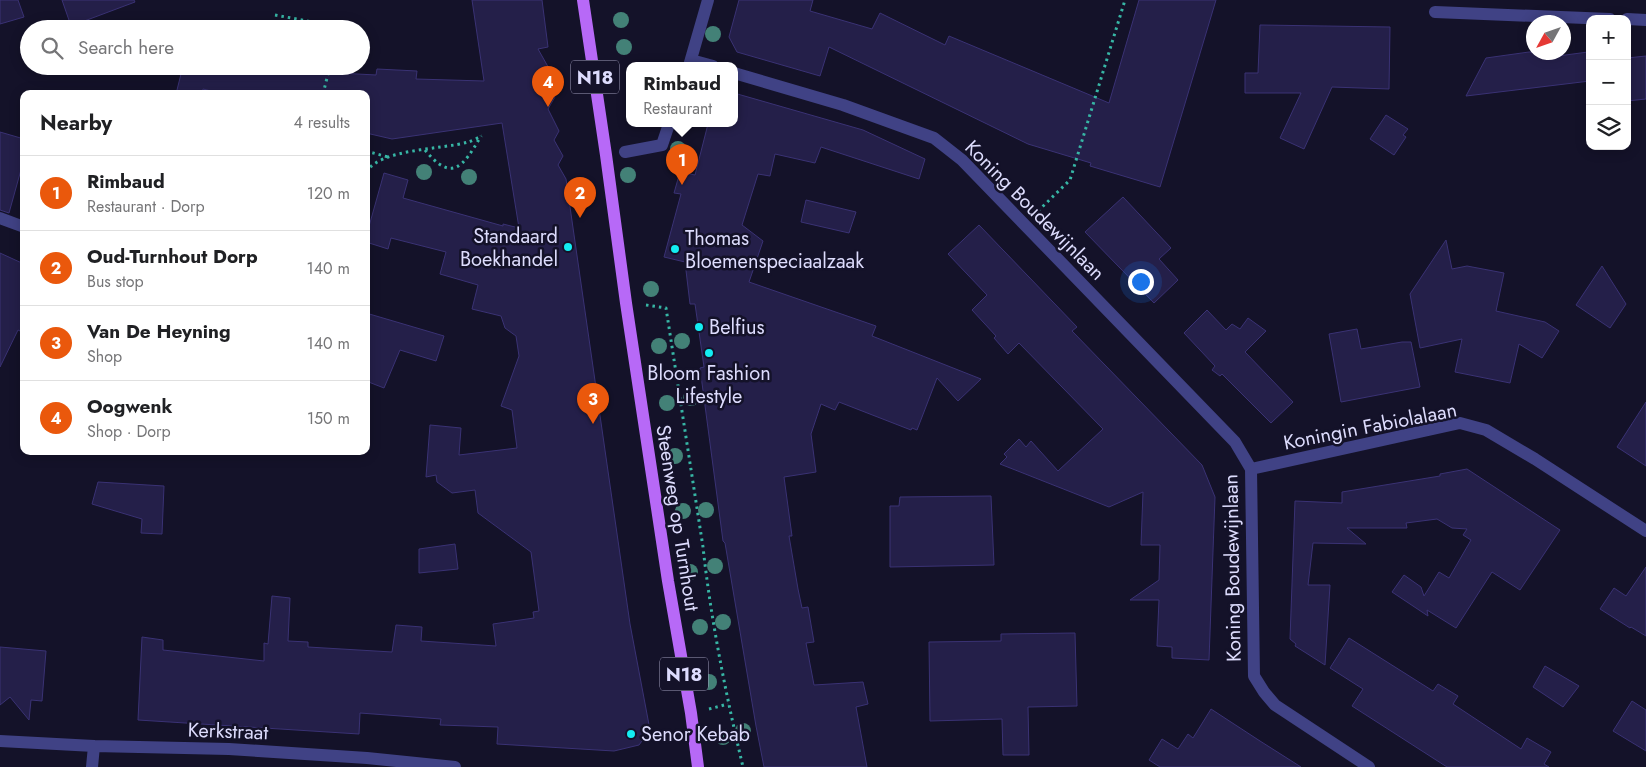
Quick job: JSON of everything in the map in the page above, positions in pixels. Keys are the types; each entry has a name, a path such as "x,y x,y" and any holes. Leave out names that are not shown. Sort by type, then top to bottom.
{"main road":[{"name":"Steenweg op Turnhout","path":"583,0 628,322 698,767"}],"street":[{"path":"690,62 708,0"},
{"path":"1435,12 1586,18"},
{"path":"1631,20 1646,20"},
{"name":"Koning Boudewijnlaan","path":"738,74 843,105 934,138 962,160 1235,442 1251,468 1254,676 1275,705 1369,767"},
{"path":"625,152 662,145 669,127"},
{"path":"0,218 20,226"},
{"name":"Koningin Fabiolalaan","path":"1251,468 1460,423 1486,430 1535,459 1646,531"},
{"name":"Kerkstraat","path":"0,741 94,746 229,749 367,758 455,767"},
{"path":"92,767 94,746"}],"path":[{"path":"1025,224 1070,180 1125,0"},
{"path":"275,15 302,20"},
{"path":"324,90 328,75"},
{"path":"370,169 394,155 468,142 482,136 458,167 450,169 439,165 424,150"},
{"path":"370,152 388,157"},
{"name":"Steenweg op Turnhout","path":"666,308 704,547 707,582 728,704 743,767"}],"building":[{"path":"0,0 18,0 24,17 0,24"},
{"path":"62,0 134,0 135,2 87,20 69,20"},
{"path":"472,0 542,0 548,47 538,49 551,72 546,81 555,97 548,109 559,131 554,140 563,156 558,165 566,179 630,624 650,730 639,745 614,751 497,744 498,727 440,725 441,719 360,713 359,734 138,720 142,637 163,640 163,650 264,661 264,643 268,644 272,596 290,598 288,641 308,642 308,647 392,652 396,625 422,627 421,641 496,646 493,624 534,618 533,612 539,611 531,552 478,513 475,490 452,493 437,482 436,475 426,477 430,425 461,428 459,455 517,448 512,410 501,406 519,356 516,336 505,328 501,316 472,309 478,285 440,274 446,252 391,238 388,249 370,243 370,223 384,173 408,180 403,198 503,226 503,224 519,228 502,123 392,139 370,134 370,90 177,90 181,75 376,75 377,69 417,71 416,79 484,81"},
{"path":"739,0 813,0 810,11 872,29 880,13 945,45 949,36 1109,103 1139,0 1216,0 1160,187 1090,166 1091,163 1028,144 829,47 820,76 737,52 729,37"},
{"path":"1260,25 1390,27 1389,89 1332,87 1304,149 1280,138 1301,93 1245,93 1245,73 1258,73"},
{"path":"1526,52 1526,60 1571,60 1571,54 1586,52 1586,81 1466,96 1486,58"},
{"path":"1646,56 1646,99 1631,101 1631,58"},
{"path":"738,94 863,130 925,159 919,179 821,147 815,163 775,154 770,176 758,174 742,225 763,241 749,282 876,326 872,336 981,379 958,401 937,378 917,430 912,428 911,430 839,402 835,410 821,404 811,434 816,472 784,477 792,536 789,536 798,589 802,608 808,607 814,642 806,643 814,685 863,682 868,704 856,707 867,767 764,767 725,543 723,541 700,368 704,367 695,304 690,304 685,262 664,257 681,194 674,193 680,172 695,175 707,127 738,127"},
{"path":"1386,115 1408,129 1403,135 1406,137 1394,155 1370,139"},
{"path":"0,132 20,138 20,173 9,213 0,210"},
{"path":"1123,197 1171,248 1159,259 1178,280 1154,303 1085,232"},
{"path":"806,200 856,212 849,233 801,222"},
{"path":"979,225 1077,327 1072,331 1202,465 1215,497 1209,660 1172,658 1172,647 1157,646 1159,600 1130,600 1159,580 1160,545 1141,545 1143,492 1109,507 1000,464 1007,457 1004,454 1019,439 1026,447 1031,441 1058,471 1103,429 1019,343 1008,354 994,338 996,336 972,310 987,295 948,254"},
{"path":"1446,240 1452,269 1467,266 1504,273 1496,311 1545,322 1559,331 1542,358 1519,344 1510,383 1455,372 1462,339 1420,348 1410,294"},
{"path":"0,253 20,262 20,331 18,330 0,367"},
{"path":"1602,266 1626,304 1610,328 1576,305"},
{"path":"1207,310 1226,330 1232,324 1240,329 1248,318 1266,331 1245,352 1293,402 1271,423 1222,374 1220,376 1212,370 1215,366 1184,333"},
{"path":"370,314 444,336 436,361 400,350 384,388 370,383"},
{"path":"1357,329 1361,349 1411,342 1420,387 1341,402 1329,334"},
{"path":"1646,402 1646,466 1617,447"},
{"path":"1467,469 1560,530 1520,590 1492,572 1456,628 1427,610 1428,616 1392,592 1404,575 1421,587 1424,596 1439,572 1449,578 1471,540 1463,535 1467,529 1452,528 1437,519 1406,523 1407,528 1347,528 1366,544 1313,543 1308,585 1330,585 1325,665 1295,646 1296,644 1290,639 1295,501 1342,503 1342,492 1440,476 1440,474"},
{"path":"98,482 164,486 162,534 141,533 142,519 92,504"},
{"path":"991,496 994,565 890,567 890,506 899,506 900,497"},
{"path":"455,544 458,569 419,573 419,549"},
{"path":"1646,567 1646,636 1600,609 1614,588 1626,596"},
{"path":"1075,633 1077,706 1028,707 1029,755 1003,755 1002,719 930,721 929,642 1001,641 1001,634"},
{"path":"1349,638 1433,691 1438,684 1458,696 1453,704 1521,749 1527,738 1551,752 1544,764 1549,767 1447,767 1352,706 1363,689 1330,668"},
{"path":"0,647 46,651 42,701 31,700 29,720 10,697 0,705"},
{"path":"1545,666 1579,686 1563,707 1533,687"},
{"path":"1632,701 1646,710 1646,751 1613,731"},
{"path":"1211,709 1301,767 1160,767 1149,760 1162,739 1178,749 1188,734 1193,738"}],"place":[{"name":"Oogwenk","path":"548,107"},
{"name":"Rimbaud","path":"682,185"},
{"name":"Oud-Turnhout Dorp","path":"580,218"},
{"name":"Standaard Boekhandel","path":"568,247"},
{"name":"Thomas Bloemenspeciaalzaak","path":"675,249"},
{"name":"Belfius","path":"699,327"},
{"name":"Bloom Fashion Lifestyle","path":"709,353"},
{"name":"Van De Heyning","path":"593,424"},
{"name":"Senor Kebab","path":"631,734"}]}
